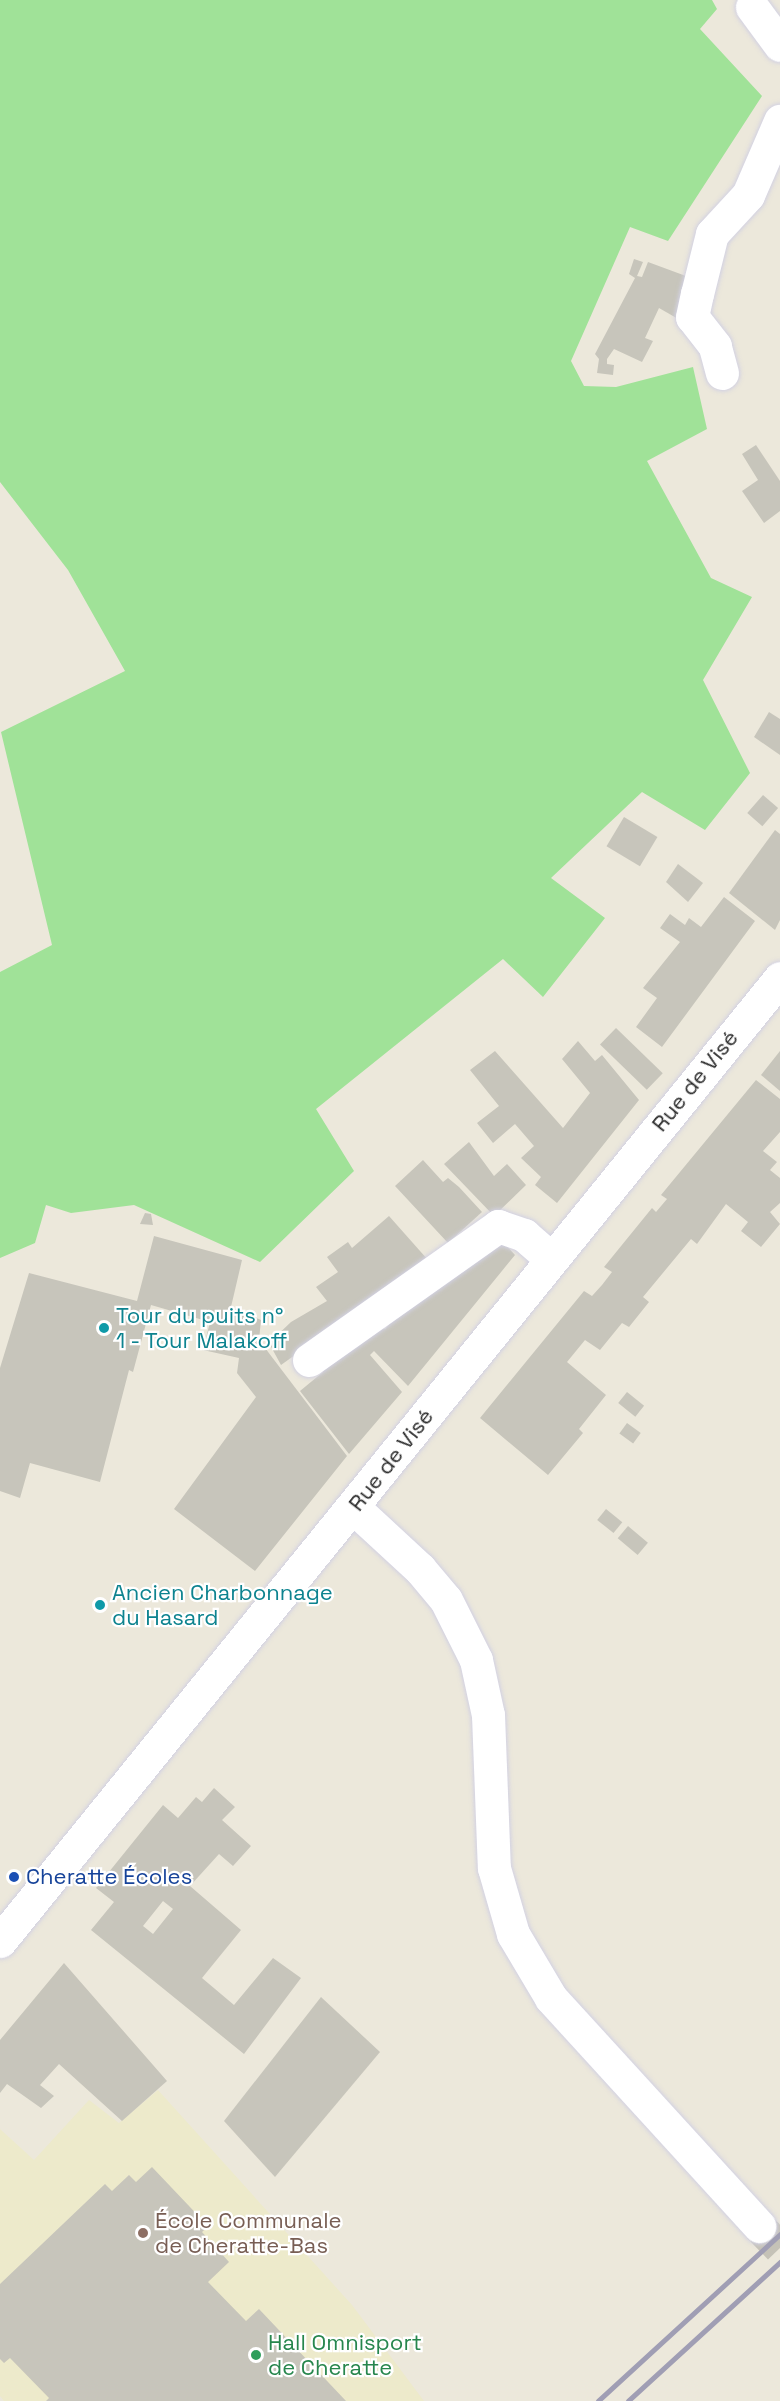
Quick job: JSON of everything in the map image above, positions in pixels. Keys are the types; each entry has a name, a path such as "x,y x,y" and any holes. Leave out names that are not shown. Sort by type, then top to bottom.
{"street":[{"path":"752,7 780,45"},
{"path":"722,373 715,346 692,316 697,294 712,234 748,195 780,121"},
{"name":"Rue de Visé","path":"0,1941 354,1508 550,1258 780,978"},
{"path":"309,1360 498,1226 525,1235 550,1258"},
{"path":"354,1508 420,1569 446,1600 476,1660 488,1715 494,1868 513,1934 552,1998 759,2226"}],"shaded area":[{"name":"École Communale de Cheratte-Bas","path":"158,2090 352,2305 424,2401 4,2401 0,2396 0,2129 34,2160 89,2100 119,2123"}],"green space":[{"path":"0,0 712,0 717,9 700,29 762,96 668,241 630,227 571,361 584,386 616,387 693,367 707,429 647,461 711,578 752,597 703,680 750,773 705,830 642,792 551,878 605,918 543,997 503,959 316,1109 354,1171 260,1262 134,1205 71,1213 46,1205 35,1243 0,1258 0,972 52,945 1,732 125,671 68,570 0,482"}],"building":[{"path":"634,259 643,262 637,276 642,277 648,262 694,279 680,320 659,308 645,338 653,341 642,362 614,349 607,359 607,364 614,365 613,375 597,373 599,359 595,354 635,278 629,274"},
{"path":"756,445 780,481 780,511 764,523 742,491 758,480 742,454"},
{"path":"769,712 780,719 780,755 754,737"},
{"path":"763,795 778,808 762,826 747,813"},
{"path":"624,817 657,837 640,866 606,846"},
{"path":"775,830 780,834 780,920 775,930 729,893"},
{"path":"678,864 703,883 688,902 666,882"},
{"path":"724,897 755,921 662,1047 636,1027 657,998 643,988 680,942 660,928 670,914 685,925 689,918 701,927"},
{"path":"616,1028 663,1073 647,1090 600,1045"},
{"path":"578,1041 595,1061 602,1055 639,1100 557,1203 535,1185 541,1177 521,1158 534,1146 515,1124 493,1143 477,1123 499,1106 470,1070 495,1051 563,1128 590,1093 562,1059"},
{"path":"780,1051 780,1091 761,1075"},
{"path":"756,1080 780,1099 780,1132 763,1151 777,1162 770,1170 780,1178 780,1203 770,1212 780,1224 761,1247 741,1231 748,1222 726,1204 697,1244 691,1239 643,1297 649,1302 629,1327 622,1323 600,1350 585,1340 567,1362 606,1395 579,1429 583,1433 548,1475 480,1418 584,1291 592,1296 602,1285 612,1272 604,1267 652,1208 656,1212 667,1199 661,1195"},
{"path":"469,1142 494,1176 507,1164 526,1185 494,1216 444,1164"},
{"path":"423,1160 443,1182 448,1178 459,1187 482,1212 448,1243 395,1186"},
{"path":"145,1213 151,1214 153,1225 140,1224"},
{"path":"389,1216 428,1260 281,1365 269,1343 291,1322 327,1301 316,1287 338,1272 327,1257 348,1242 352,1248"},
{"path":"154,1236 242,1260 231,1307 261,1320 259,1340 347,1456 255,1571 174,1509 256,1397 237,1373 239,1358 203,1350 210,1322 151,1305 133,1372 129,1370 100,1482 30,1463 20,1498 0,1491 0,1368 29,1273 137,1301"},
{"path":"504,1243 515,1255 408,1386 374,1351 370,1355 402,1392 349,1454 300,1391 323,1372 316,1362 378,1323 385,1329 404,1308"},
{"path":"627,1392 644,1406 635,1417 618,1403"},
{"path":"627,1423 641,1433 633,1444 619,1434"},
{"path":"606,1509 622,1522 614,1533 597,1520"},
{"path":"628,1526 648,1543 638,1555 618,1538"},
{"path":"214,1788 235,1807 222,1820 251,1846 233,1866 219,1854 190,1886 241,1930 202,1978 234,2005 273,1958 301,1978 244,2054 91,1930 114,1902 96,1888 163,1805 178,1818 196,1797 202,1802","holes":["163,1901 173,1909 153,1934 143,1926"]},
{"path":"64,1963 167,2081 122,2121 59,2064 40,2085 54,2096 41,2108 7,2084 0,2093 0,2040"},
{"path":"321,1997 380,2052 275,2177 224,2121"},
{"path":"152,2167 208,2226 202,2232 229,2262 208,2282 246,2321 259,2309 346,2401 46,2401 49,2398 10,2358 4,2363 0,2359 0,2284 105,2184 112,2191 129,2175 136,2182"}],"tunnel":[{"path":"759,2226 780,2248"}],"railway":[{"path":"598,2401 780,2234"},
{"path":"628,2401 780,2262"}],"place":[{"name":"Tour du puits n° 1 - Tour Malakoff","path":"104,1328"},
{"name":"Ancien Charbonnage du Hasard","path":"100,1605"},
{"name":"Cheratte Écoles","path":"14,1877"},
{"name":"École Communale de Cheratte-Bas","path":"143,2233"},
{"name":"Hall Omnisport de Cheratte","path":"256,2355"}]}
